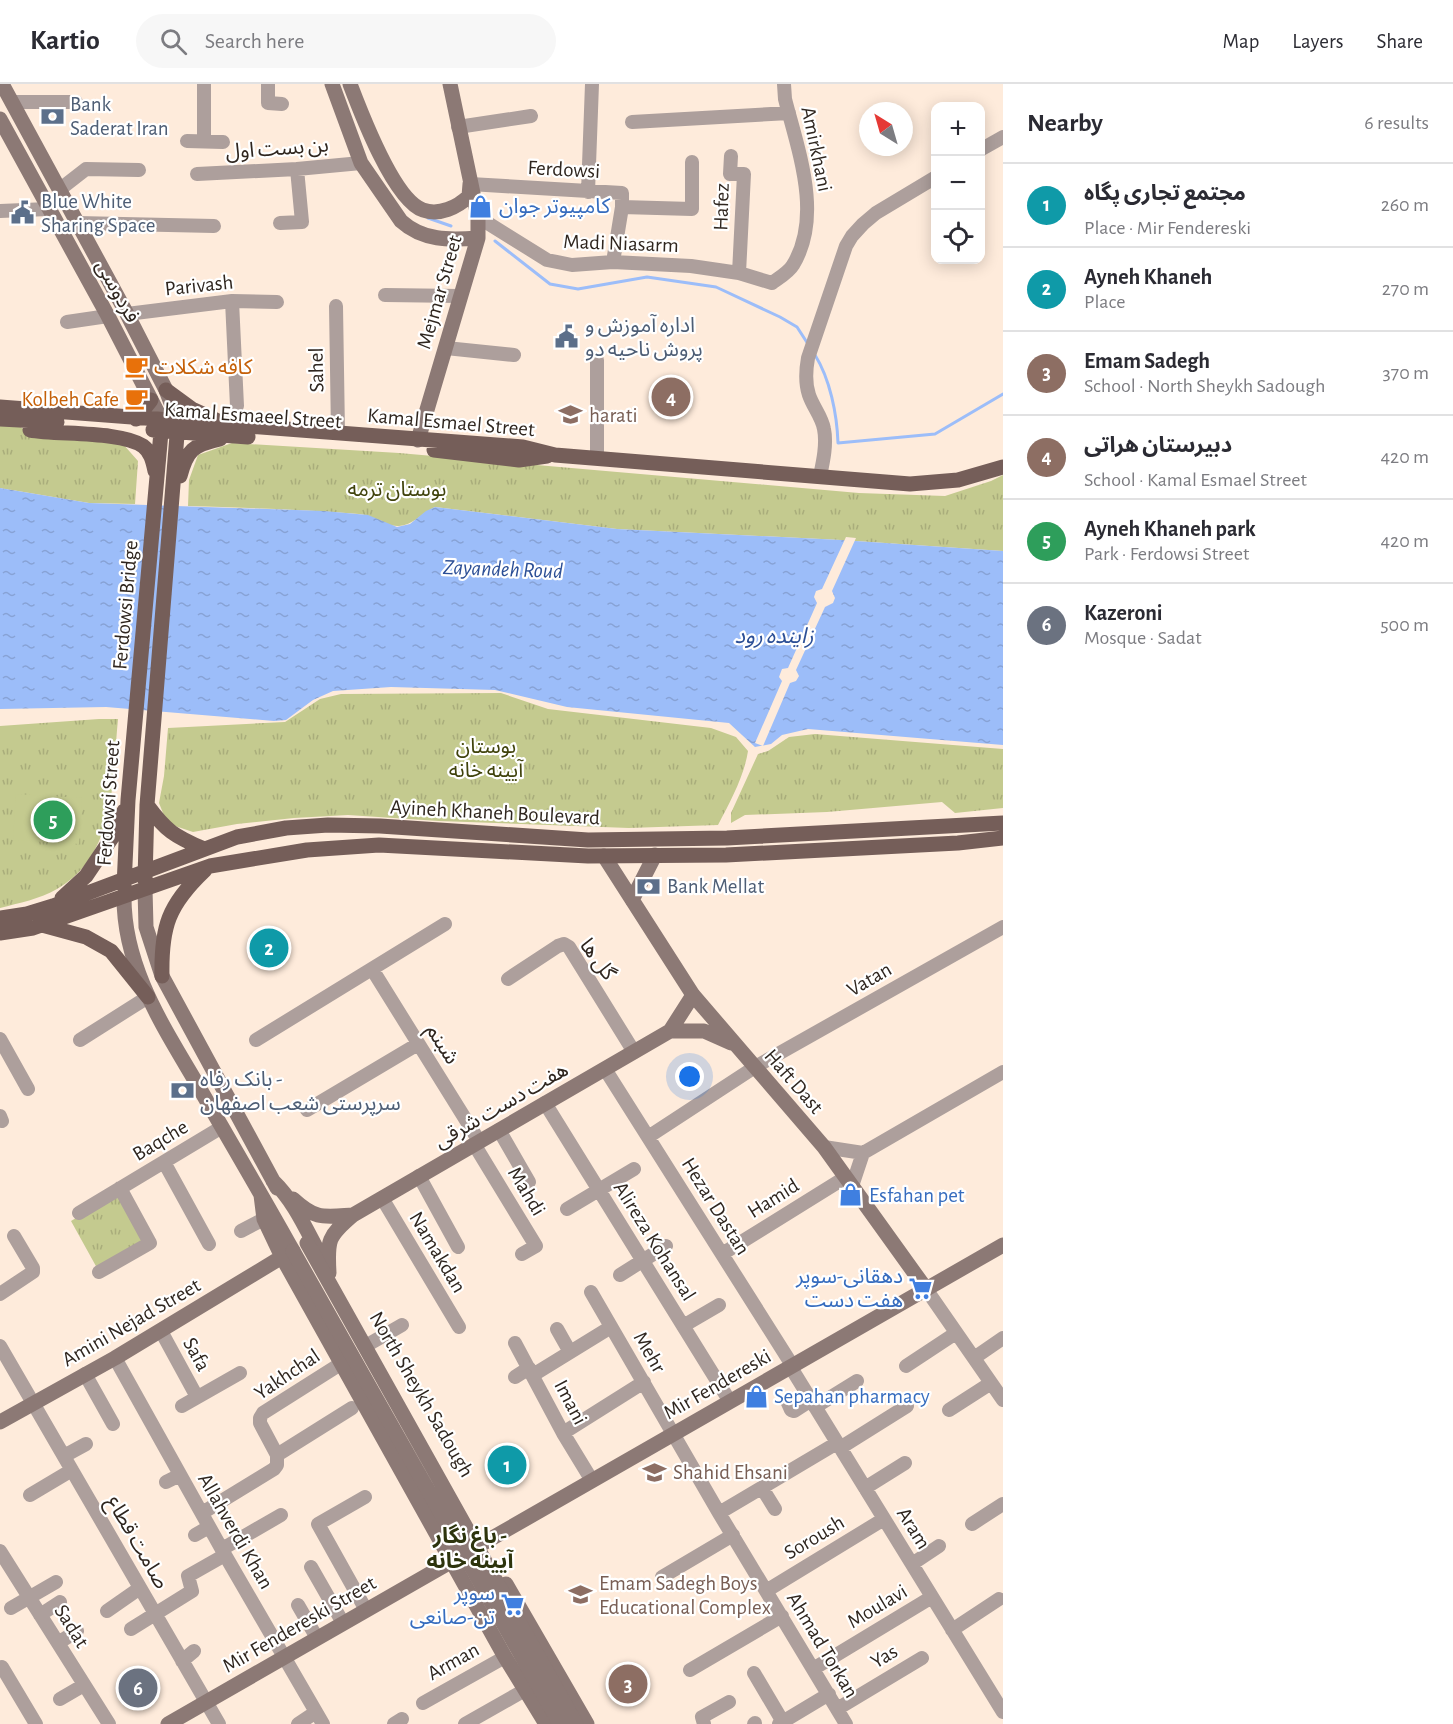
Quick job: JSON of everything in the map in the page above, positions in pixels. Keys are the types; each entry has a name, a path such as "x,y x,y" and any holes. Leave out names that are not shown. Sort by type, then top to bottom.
{"main road":[{"path":"166,390 192,409 232,430"},
{"path":"136,419 152,400"},
{"path":"0,407 136,419 161,426 157,483"},
{"path":"0,419 18,420 30,430 136,442 149,452 157,483"},
{"name":"Kamal Esmaeel Street","path":"18,420 232,430 519,460 555,454"},
{"path":"173,489 178,426"},
{"name":"Kamal Esmael Street","path":"232,430 338,433 523,447 555,454 871,482 936,483 958,480 1003,467"},
{"path":"173,489 180,478 186,457 195,447 232,430"},
{"name":"Ferdowsi Bridge","path":"134,730 157,483"},
{"name":"Ferdowsi Bridge","path":"153,731 173,489"},
{"name":"Ferdowsi Street","path":"124,878 134,730"},
{"name":"Ferdowsi Street","path":"146,871 147,805 153,731"},
{"path":"53,906 86,876 113,836 128,800"},
{"path":"147,805 162,826 177,837 204,849"},
{"name":"Ayineh Khaneh Boulevard","path":"0,918 27,914 53,906 204,849 255,833 315,826 380,826 588,840 727,838 1003,823"},
{"path":"315,826 311,838 318,849"},
{"name":"Ayineh Khaneh Boulevard","path":"0,933 42,925 210,866 318,849 379,845 604,856 726,855 958,843 1003,838"},
{"path":"162,976 161,946 170,915 185,889 210,866"},
{"name":"North Sheykh Sadough","path":"145,889 146,871"},
{"name":"North Sheykh Sadough","path":"124,878 124,896"},
{"path":"42,925 86,937 111,951 148,997"}],"street":[{"path":"2,84 127,314 166,390 178,426"},
{"path":"204,84 204,141"},
{"path":"268,84 268,103 282,104"},
{"path":"332,84 361,163 393,212 408,227 432,238 478,238"},
{"path":"350,84 390,173 410,201 423,210 441,211 452,208 469,196 470,184"},
{"name":"Mejmar Street","path":"418,440 478,238 478,217 450,84"},
{"path":"588,192 592,84"},
{"path":"775,84 784,84"},
{"name":"Amirkhani","path":"772,283 792,267 803,242 808,196 784,84"},
{"path":"12,102 76,102"},
{"path":"632,122 789,113"},
{"path":"458,127 531,116"},
{"name":"فردوسی","path":"2,125 108,316 152,400 161,426"},
{"path":"985,148 1003,137"},
{"path":"188,141 223,142"},
{"name":"Hafez","path":"731,156 730,174 744,174 739,273"},
{"path":"613,262 622,207 692,209 692,162"},
{"name":"بن بست اول","path":"197,174 361,163"},
{"path":"0,211 48,209 62,197 86,169 139,170"},
{"path":"279,223 302,222 297,169"},
{"path":"820,476 824,454 824,430 818,411 809,395 806,369 846,246 852,236 876,213 931,180"},
{"name":"Ferdowsi","path":"470,184 622,193 622,207"},
{"name":"Madi Niasarm","path":"478,217 547,260 572,265 613,262 691,266 739,273 772,283"},
{"path":"77,223 214,226"},
{"path":"385,295 460,296"},
{"path":"232,301 237,406"},
{"name":"Parivash","path":"127,314 232,301 277,302"},
{"name":"Sahel","path":"336,306 338,433"},
{"path":"67,322 108,316"},
{"path":"446,348 514,356"},
{"path":"597,360 597,458"},
{"path":"632,900 655,855"},
{"name":"Haft Dast","path":"604,856 693,995 824,1147 926,1289"},
{"name":"North Sheykh Sadough","path":"145,889 146,927 162,976 278,1185 307,1243 576,1724"},
{"name":"North Sheykh Sadough","path":"124,896 125,928 130,949 148,997 261,1195 342,1363 505,1656 546,1724"},
{"path":"256,1040 445,924"},
{"name":"Vatan","path":"648,1137 755,1068 1003,927"},
{"name":"گل ها","path":"508,979 564,944 569,947 634,1052"},
{"name":"شبنم","path":"372,969 477,1143"},
{"path":"670,1031 693,995"},
{"path":"80,1040 148,997"},
{"path":"670,1031 704,1031 735,1045"},
{"name":"هفت دست شرقی","path":"353,1215 670,1031"},
{"path":"0,1039 28,1089"},
{"path":"307,1110 418,1044"},
{"name":"Hezar Dastan","path":"605,1069 791,1366"},
{"path":"849,1181 863,1153 1003,1072"},
{"name":"Alireza Kohansal","path":"545,1103 729,1400"},
{"name":"Baqche","path":"79,1213 222,1127"},
{"path":"499,1130 529,1182"},
{"name":"Mahdi","path":"477,1143 536,1246 522,1254"},
{"path":"824,1147 863,1153"},
{"path":"164,1162 209,1244"},
{"path":"567,1209 634,1169"},
{"path":"419,1176 458,1247"},
{"name":"Hamid","path":"722,1254 849,1181"},
{"path":"278,1185 305,1210 318,1216 353,1215"},
{"name":"North Sheykh Sadough","path":"278,1185 298,1215 369,1344 587,1724"},
{"name":"Baqche","path":"99,1272 150,1242 120,1188"},
{"name":"North Sheykh Sadough","path":"261,1195 264,1219 288,1254 560,1724"},
{"name":"Namakdan","path":"382,1198 459,1327"},
{"path":"329,1273 328,1251 331,1239 335,1230 353,1215"},
{"path":"241,1232 264,1219"},
{"path":"0,1294 33,1272 33,1268 14,1236"},
{"name":"Mir Fendereski","path":"451,1560 1003,1245"},
{"path":"620,1275 666,1246"},
{"name":"Amini Nejad Street","path":"0,1422 115,1358 288,1254"},
{"path":"926,1289 1003,1400"},
{"name":"Mehr","path":"591,1292 674,1433"},
{"path":"683,1326 719,1305"},
{"path":"369,1344 402,1325"},
{"path":"515,1377 570,1352 611,1327"},
{"path":"557,1329 570,1352"},
{"name":"Safa","path":"160,1331 197,1397"},
{"path":"906,1366 956,1332"},
{"path":"974,1358 1003,1338"},
{"name":"Imani","path":"515,1343 563,1433 591,1479"},
{"name":"صامت قطاع","path":"2,1356 33,1402 219,1724"},
{"name":"Allahverdi Khan","path":"115,1358 223,1552 320,1718"},
{"name":"Yakhchal","path":"277,1455 260,1423 263,1413 342,1363"},
{"name":"Aram","path":"791,1366 1003,1712"},
{"name":"Safa","path":"182,1406 240,1373"},
{"path":"85,1374 113,1424"},
{"path":"787,1401 791,1410 794,1411 813,1404 857,1381"},
{"path":"563,1433 644,1382"},
{"path":"949,1410 991,1383"},
{"path":"719,1513 908,1406"},
{"path":"202,1513 274,1469 277,1465 277,1455 352,1408"},
{"name":"Ahmad Torkan","path":"674,1433 719,1513 846,1724"},
{"path":"64,1456 86,1444"},
{"path":"865,1488 905,1463"},
{"path":"30,1495 72,1470"},
{"path":"166,1482 180,1474"},
{"path":"762,1488 775,1509"},
{"path":"365,1497 318,1524 366,1610"},
{"path":"972,1524 1003,1504"},
{"path":"131,1629 192,1591 188,1576 281,1515"},
{"path":"438,1536 448,1538 458,1535 466,1528 468,1518"},
{"name":"Soroush","path":"766,1591 884,1519"},
{"path":"195,1535 209,1527"},
{"path":"662,1577 733,1535"},
{"path":"912,1564 939,1546"},
{"name":"Sadat","path":"0,1551 109,1724"},
{"name":"Mir Fendereski Street","path":"168,1724 451,1560"},
{"path":"465,1584 466,1569 472,1563 480,1560 495,1565"},
{"path":"311,1567 343,1623"},
{"path":"11,1608 56,1582"},
{"path":"107,1611 140,1588"},
{"name":"Moulavi","path":"813,1669 932,1597"},
{"path":"952,1630 999,1599"},
{"path":"40,1615 60,1602"},
{"path":"298,1605 316,1638"},
{"path":"690,1670 782,1616"},
{"path":"58,1643 77,1631"},
{"path":"183,1661 194,1651"},
{"name":"Arman","path":"423,1703 505,1656"},
{"name":"Yas","path":"837,1708 922,1658"},
{"path":"2,1666 36,1724"},
{"path":"754,1673 781,1723 829,1694"},
{"path":"60,1700 84,1685"},
{"path":"465,1724 525,1690"},
{"path":"704,1724 702,1717 729,1702"},
{"path":"298,1724 320,1718"}],"green space":[{"path":"0,422 16,423 28,433 123,444 138,461 135,504 89,503 0,488"},
{"name":"بوستان ترمه","path":"232,443 399,453 859,493 945,496 1003,475 1003,551 617,529 435,507 413,521 394,526 359,514 188,506 189,480 198,455"},
{"name":"بوستان آیینه خانه","path":"501,693 548,709 711,728 736,737 748,751 736,789 718,825 629,828 348,815 237,824 193,832 175,826 165,818 159,803 168,728 285,722 320,699 341,694"},
{"path":"118,719 108,814 91,857 77,874 57,889 37,898 0,908 0,726"},
{"path":"815,734 1003,749 1003,808 955,813 942,802 827,812 745,815 731,823 731,813 758,754 768,751 789,737"},
{"path":"16,794 82,798 79,844 13,840"},
{"path":"119,1192 146,1240 97,1268 71,1221"}],"water":[{"name":"زاینده رود","path":"0,488 89,503 324,511 368,515 397,527 410,524 435,507 617,529 1003,551 1003,745 808,729 782,735 771,744 755,747 729,723 567,707 495,690 391,687 333,691 313,700 286,720 274,721 106,707 0,709"}],"pier":[{"path":"846,537 856,538 832,591 835,598 833,603 825,607 796,670 799,676 796,681 790,683 763,746 755,743 782,681 779,677 782,669 788,668 817,603 814,597 816,591 822,589"}],"waterway":[{"path":"428,218 451,226"},
{"path":"495,241 550,284 578,289 647,277 716,287 797,327 808,344"},
{"path":"815,355 832,397 838,443 935,434 1003,394"}],"place":[{"name":"Bank Saderat Iran","path":"52,116"},
{"name":"کامپیوتر جوان","path":"481,206"},
{"name":"Blue White Sharing Space","path":"23,213"},
{"name":"اداره آموزش و پروش ناحیه دو","path":"567,337"},
{"name":"کافه شکلات","path":"136,367"},
{"name":"دبیرستان هراتی","path":"671,397"},
{"name":"Kolbeh Cafe","path":"137,399"},
{"name":"harati","path":"571,415"},
{"name":"Ayneh Khaneh park","path":"53,820"},
{"name":"Bank Mellat","path":"649,886"},
{"name":"Ayneh Khaneh","path":"269,948"},
{"name":"بانک رفاه - سرپرستی شعب اصفهان","path":"182,1091"},
{"name":"Esfahan pet","path":"851,1195"},
{"name":"دهقانی-سوپر هفت دست","path":"921,1288"},
{"name":"Sepahan pharmacy","path":"756,1396"},
{"name":"مجتمع تجاری پگاه","path":"507,1465"},
{"name":"Shahid Ehsani","path":"655,1472"},
{"name":"Emam Sadegh Boys Educational Complex","path":"581,1595"},
{"name":"سوپر تن-صانعی","path":"513,1605"},
{"name":"Emam Sadegh","path":"628,1684"},
{"name":"Kazeroni","path":"138,1688"}],"district":[{"name":"باغ نگار - آیینه خانه","path":"470,1548"}],"water label":[{"name":"Zayandeh Roud","path":"503,568"}]}
